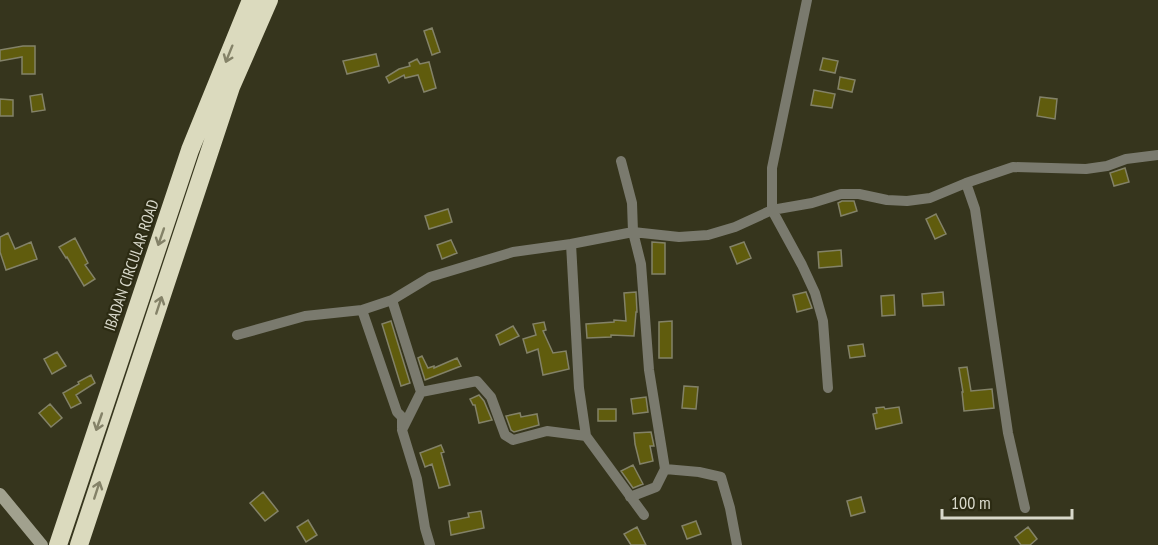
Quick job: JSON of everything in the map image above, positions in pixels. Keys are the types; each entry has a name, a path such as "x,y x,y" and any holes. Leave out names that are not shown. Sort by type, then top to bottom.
{"highway":[{"name":"IBADAN CIRCULAR ROAD","path":"58,545 190,150 251,0"},
{"path":"79,545 231,87 269,0"}],"main road":[{"path":"0,494 42,545"}],"street":[{"path":"807,0 772,168 772,210 816,293 823,321 828,388"},
{"path":"237,335 305,316 362,310 392,300 429,277 513,252 633,232 679,237 708,234 735,227 772,210 813,203 841,194 859,194 887,200 907,201 930,198 1013,167 1086,169 1126,159 1158,155"},
{"path":"621,161 632,203 633,232 641,264 649,370 665,469 656,487 630,496"},
{"path":"966,183 975,209 1008,433 1025,508"},
{"path":"571,244 579,388 586,436 644,515"},
{"path":"392,300 421,392 402,430"},
{"path":"362,310 397,412 402,417 402,430 417,479 430,545"},
{"path":"421,392 477,381 491,397 505,435 513,440 547,432 586,436"},
{"path":"665,469 699,472 721,477 737,545"}],"building":[{"path":"432,28 440,52 432,55 424,31"},
{"path":"35,46 35,74 22,74 22,57 0,61 0,50"},
{"path":"376,54 379,66 347,74 343,61"},
{"path":"823,58 838,61 835,73 820,70"},
{"path":"417,59 420,64 429,62 436,88 424,92 418,75 405,78 404,75 389,83 386,77 399,69 410,66 409,63"},
{"path":"840,77 855,80 852,92 838,89"},
{"path":"814,90 835,94 832,108 811,105"},
{"path":"42,94 45,110 32,112 30,96"},
{"path":"1040,97 1057,99 1055,119 1037,116"},
{"path":"0,99 13,100 13,116 0,116"},
{"path":"1125,168 1129,182 1114,186 1110,173"},
{"path":"854,201 857,211 841,216 838,203"},
{"path":"448,209 452,222 429,229 425,216"},
{"path":"936,214 946,234 935,239 926,219"},
{"path":"8,233 15,249 31,242 37,259 6,270 0,252 0,237"},
{"path":"75,238 88,263 85,265 95,279 84,286 59,247"},
{"path":"451,240 457,253 442,259 437,245"},
{"path":"652,242 665,243 665,274 652,274"},
{"path":"744,242 751,258 737,264 730,247"},
{"path":"841,250 842,266 819,268 818,252"},
{"path":"636,292 637,312 634,336 611,335 611,337 587,338 586,324 614,322 614,320 626,321 624,293"},
{"path":"806,292 812,308 797,312 793,295"},
{"path":"943,292 944,305 923,306 922,294"},
{"path":"894,295 895,315 882,316 881,296"},
{"path":"391,321 410,383 401,386 382,324"},
{"path":"672,321 672,358 659,358 659,322"},
{"path":"544,322 546,330 543,331 553,353 566,351 569,369 543,375 538,349 527,353 523,339 536,335 533,324"},
{"path":"513,326 519,336 500,345 496,335"},
{"path":"863,344 865,356 850,358 848,346"},
{"path":"57,352 66,366 52,374 44,359"},
{"path":"422,356 428,368 434,366 434,368 457,358 461,366 425,380 418,358"},
{"path":"967,367 971,391 992,389 994,408 964,411 959,368"},
{"path":"91,375 95,383 76,395 81,403 71,408 63,393"},
{"path":"684,386 698,387 696,409 682,408"},
{"path":"479,395 492,420 479,423 475,405 470,399"},
{"path":"646,397 648,412 633,414 631,399"},
{"path":"50,404 62,418 51,427 39,413"},
{"path":"884,407 885,409 899,407 902,423 876,429 873,414 877,413 876,408"},
{"path":"598,409 616,409 616,421 598,421"},
{"path":"520,413 521,417 537,414 539,425 514,432 506,416"},
{"path":"651,432 654,446 650,446 653,461 640,464 634,433"},
{"path":"441,445 450,485 439,488 432,464 425,467 420,453"},
{"path":"633,465 643,484 633,488 621,471"},
{"path":"263,492 278,511 265,521 250,503"},
{"path":"861,497 865,512 851,516 847,501"},
{"path":"481,511 484,528 451,535 449,521 469,517 468,513"},
{"path":"308,520 317,535 306,542 297,527"},
{"path":"696,521 701,534 687,539 682,526"},
{"path":"637,527 646,545 631,545 624,534"},
{"path":"1028,527 1037,539 1030,545 1021,545 1015,537"}]}
